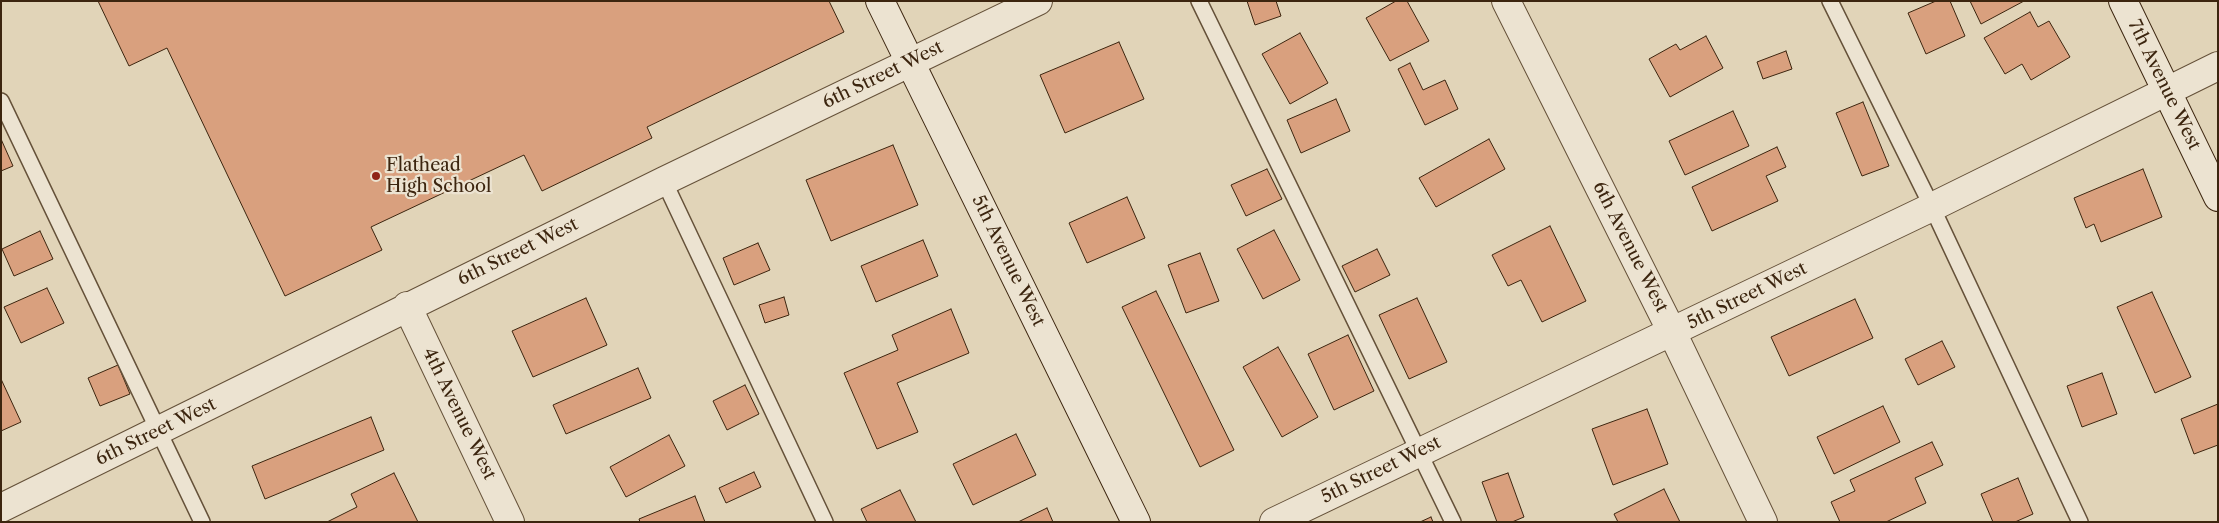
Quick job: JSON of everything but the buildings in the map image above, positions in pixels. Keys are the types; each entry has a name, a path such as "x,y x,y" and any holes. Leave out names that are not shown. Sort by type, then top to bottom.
{"street":[{"name":"5th Avenue West","path":"880,1 1136,522"},
{"name":"6th Street West","path":"1,508 159,432 407,306 1038,1"},
{"name":"6th Avenue West","path":"1506,1 1672,332 1763,522"},
{"name":"7th Avenue West","path":"2123,1 2218,196"},
{"name":"5th Street West","path":"1274,522 1672,332 2218,66"},
{"name":"4th Avenue West","path":"407,306 510,522"}],"lane":[{"path":"1200,1 1453,522"},
{"path":"1830,1 1932,206 2080,522"},
{"path":"1,101 202,522"},
{"path":"664,181 825,522"}],"place":[{"name":"Flathead High School","path":"376,176"}]}
